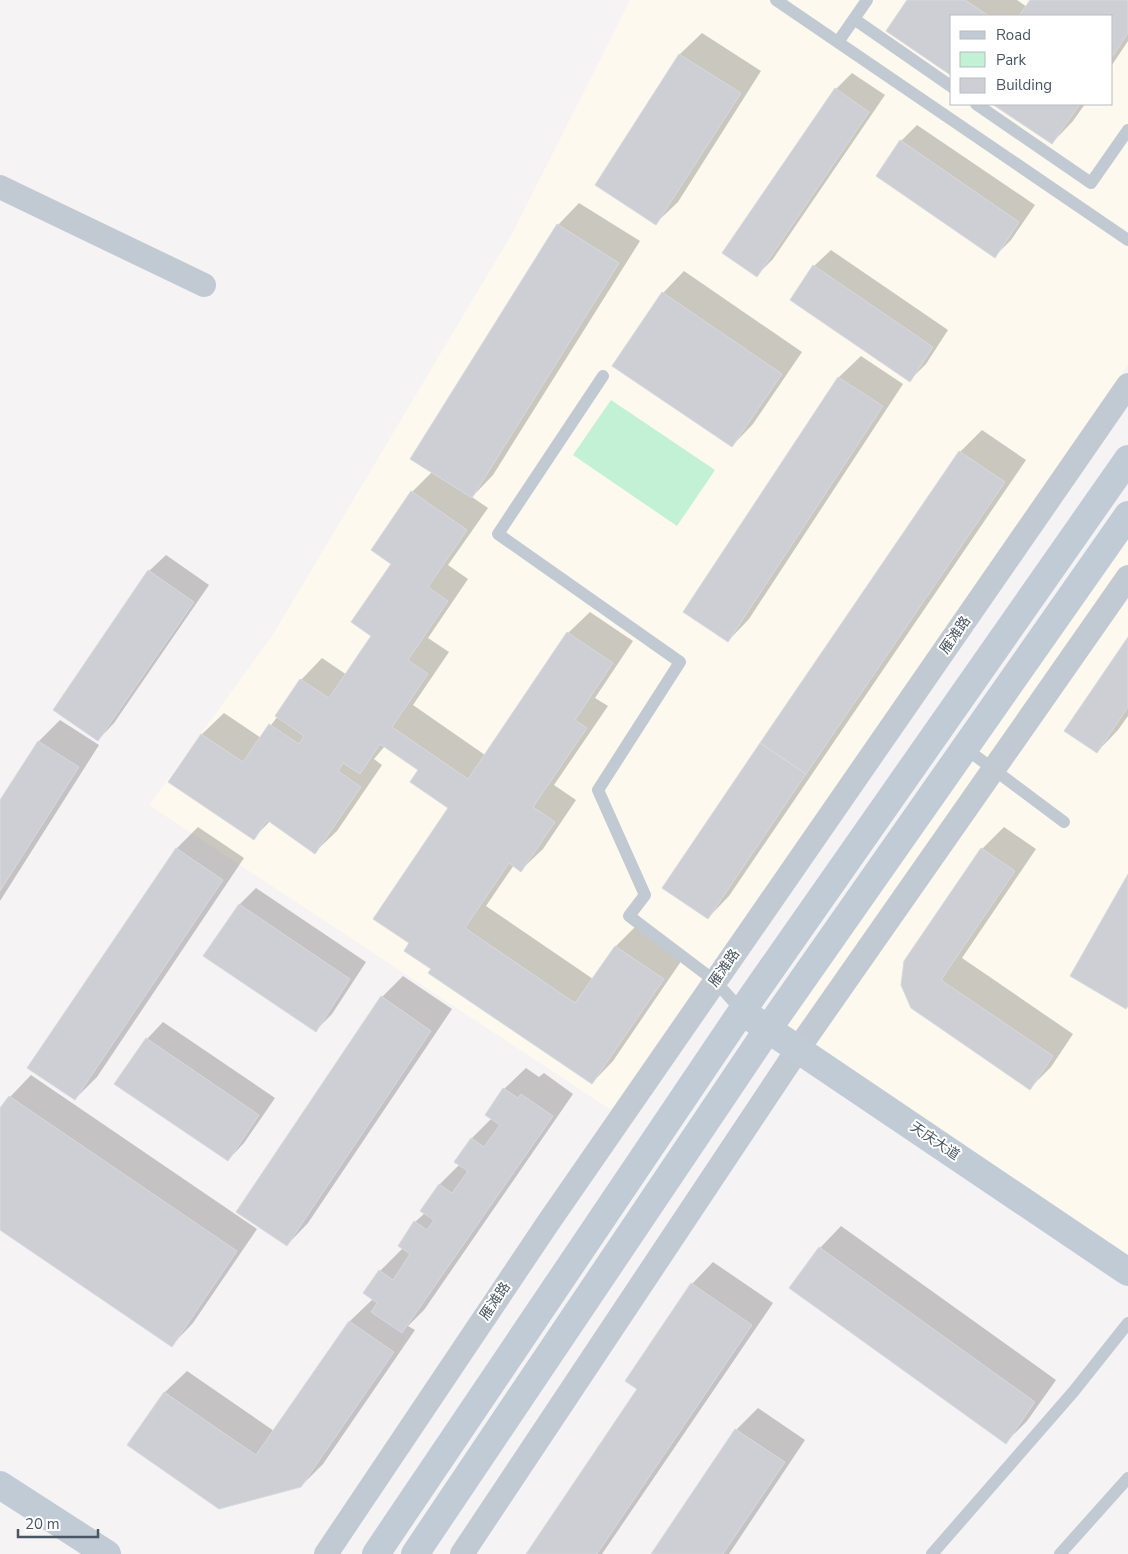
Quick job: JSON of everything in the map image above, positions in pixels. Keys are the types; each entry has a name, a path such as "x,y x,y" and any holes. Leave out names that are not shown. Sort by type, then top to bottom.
{"main road":[{"path":"376,1554 742,1011 1128,459"},
{"path":"415,1554 768,1029 1128,515"},
{"name":"天庆大道","path":"742,1011 1128,1272"},
{"path":"0,1485 107,1554"}],"street":[{"path":"0,187 204,285"},
{"name":"雁滩路","path":"326,1554 548,1222 1128,385"},
{"path":"462,1554 798,1049 1128,577"}],"lane":[{"path":"776,0 1128,240"},
{"path":"838,42 867,0"},
{"path":"854,19 950,86"},
{"path":"977,105 1092,183 1127,132"},
{"path":"603,376 498,534 680,662 598,790 645,895 629,916 715,980 742,1011"},
{"path":"965,748 1064,822"},
{"path":"932,1554 1074,1391 1128,1323"},
{"path":"1060,1554 1128,1478"}],"shaded area":[{"path":"630,0 1128,0 1128,365 611,1110 149,805 272,636 513,232"},
{"path":"1128,515 1128,1272 768,1029"}],"green space":[{"path":"611,400 715,470 677,526 573,455"}],"building":[{"path":"907,0 965,0 988,15 950,15 950,75 886,31"},
{"path":"1030,0 1128,0 1128,33 1113,56 1113,15 1020,15"},
{"path":"679,54 741,93 656,225 595,185"},
{"path":"835,88 869,112 757,277 722,253"},
{"path":"994,105 1079,105 1052,144"},
{"path":"900,140 1019,222 995,258 876,176"},
{"path":"557,224 619,263 472,498 410,459"},
{"path":"813,265 933,347 910,382 790,300"},
{"path":"662,292 782,374 732,447 612,366"},
{"path":"838,377 883,406 728,642 683,612"},
{"path":"959,451 1005,482 806,774 760,743"},
{"path":"411,491 467,530 428,587 448,601 408,660 428,674 392,727 468,779 567,632 613,663 575,720 587,728 533,807 555,822 521,872 509,863 465,928 575,1003 615,946 664,979 592,1084 428,973 431,969 404,951 409,943 373,919 448,808 410,782 418,770 380,744 360,774 343,763 338,771 361,787 315,854 267,820 254,840 168,782 201,734 243,762 269,724 299,744 304,736 275,716 300,679 329,698 371,636 351,622 391,564 371,550"},
{"path":"148,570 194,602 98,741 53,710"},
{"path":"1128,637 1128,707 1097,753 1064,731"},
{"path":"38,741 79,767 0,891 0,800"},
{"path":"760,743 806,774 708,919 662,888"},
{"path":"176,848 223,880 75,1100 27,1068"},
{"path":"981,848 1015,871 941,980 1053,1056 1030,1090 911,1008 901,985 904,961"},
{"path":"1128,874 1128,1006 1126,1009 1070,976"},
{"path":"239,904 350,979 316,1032 203,956"},
{"path":"381,996 431,1031 287,1246 236,1212"},
{"path":"146,1038 259,1115 228,1161 114,1084"},
{"path":"503,1088 518,1098 521,1094 553,1116 402,1333 371,1312 377,1303 363,1293 379,1270 393,1280 410,1254 398,1246 414,1221 427,1230 434,1220 420,1211 439,1184 452,1193 468,1171 454,1162 471,1138 484,1147 500,1125 485,1115"},
{"path":"9,1096 237,1251 172,1347 0,1230 0,1108"},
{"path":"819,1247 1035,1402 1006,1444 789,1288"},
{"path":"691,1283 752,1325 597,1554 526,1554 637,1389 625,1381"},
{"path":"349,1321 394,1352 301,1487 219,1509 127,1445 164,1392 256,1455"},
{"path":"735,1429 785,1462 723,1554 651,1554"}]}
